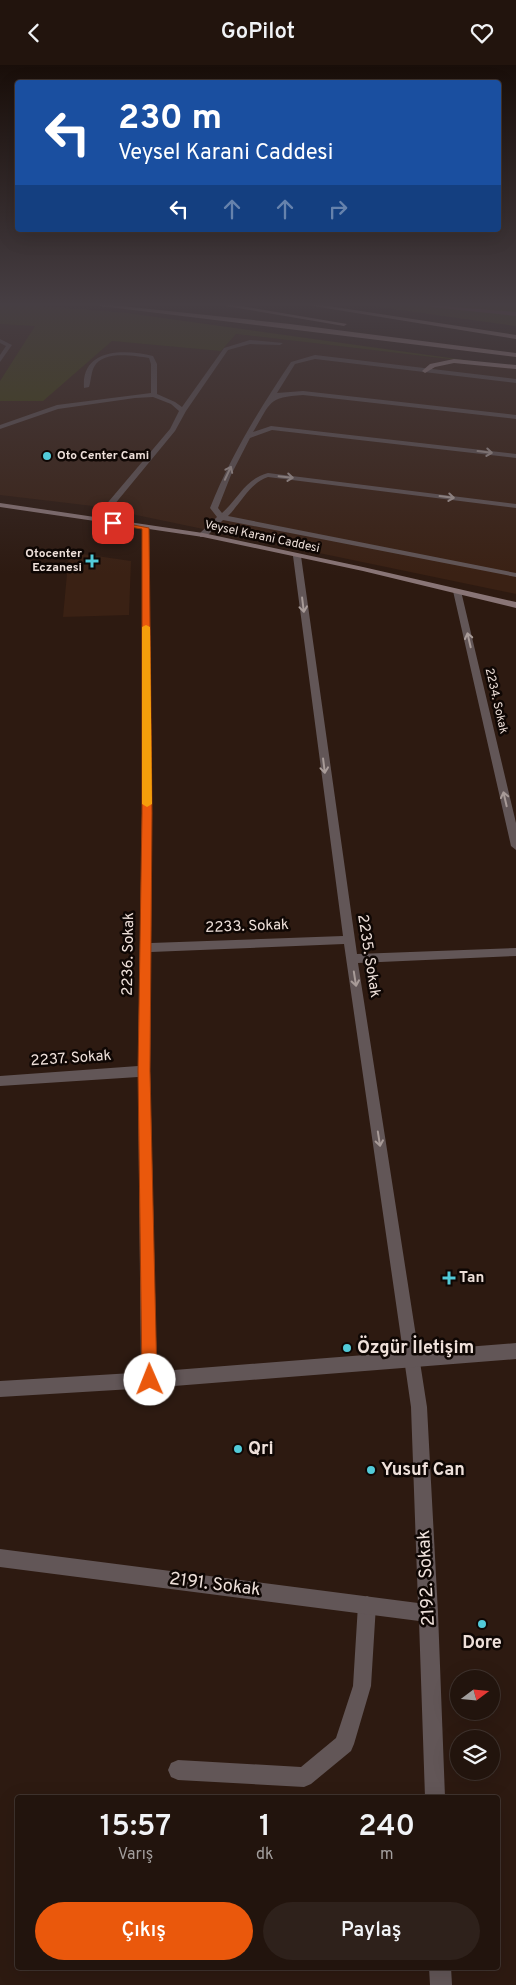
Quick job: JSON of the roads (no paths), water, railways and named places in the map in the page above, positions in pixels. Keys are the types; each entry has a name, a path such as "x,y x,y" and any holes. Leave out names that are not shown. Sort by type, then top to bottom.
{"main road":[{"name":"Veysel Karani Caddesi","path":"0,505 145,528 204,535 363,569 516,605"}],"street":[{"path":"0,427 57,407 154,395 173,403 184,411"},
{"path":"98,520 174,430 195,395"},
{"path":"272,395 227,475 214,508 220,517 516,575"},
{"path":"269,399 278,395"},
{"path":"317,395 516,417"},
{"path":"247,437 272,428 516,456"},
{"path":"204,535 220,517 234,507 250,483 257,477 268,475 516,506"},
{"name":"2236. Sokak","path":"145,528 146,948 144,1071 150,1380"},
{"name":"2235. Sokak","path":"297,556 348,940 413,1359"},
{"name":"2234. Sokak","path":"457,591 516,846"},
{"name":"2233. Sokak","path":"146,948 348,940"},
{"path":"352,959 516,952"},
{"name":"2237. Sokak","path":"0,1081 144,1071"},
{"path":"0,1389 150,1380 516,1351"},
{"name":"2192. Sokak","path":"413,1359 419,1407 429,1613 435,1795"},
{"name":"2191. Sokak","path":"0,1557 429,1613"},
{"path":"178,1770 304,1777 344,1744 362,1686 367,1605"},
{"path":"440,1970 441,1985"}],"place":[{"name":"Oto Center Cami","path":"47,456"},
{"name":"Otocenter Eczanesi","path":"92,561"},
{"name":"Tan","path":"449,1278"},
{"name":"Özgür İletişim","path":"347,1348"},
{"name":"Qri","path":"238,1449"},
{"name":"Yusuf Can","path":"371,1470"},
{"name":"Dore","path":"482,1624"}]}
